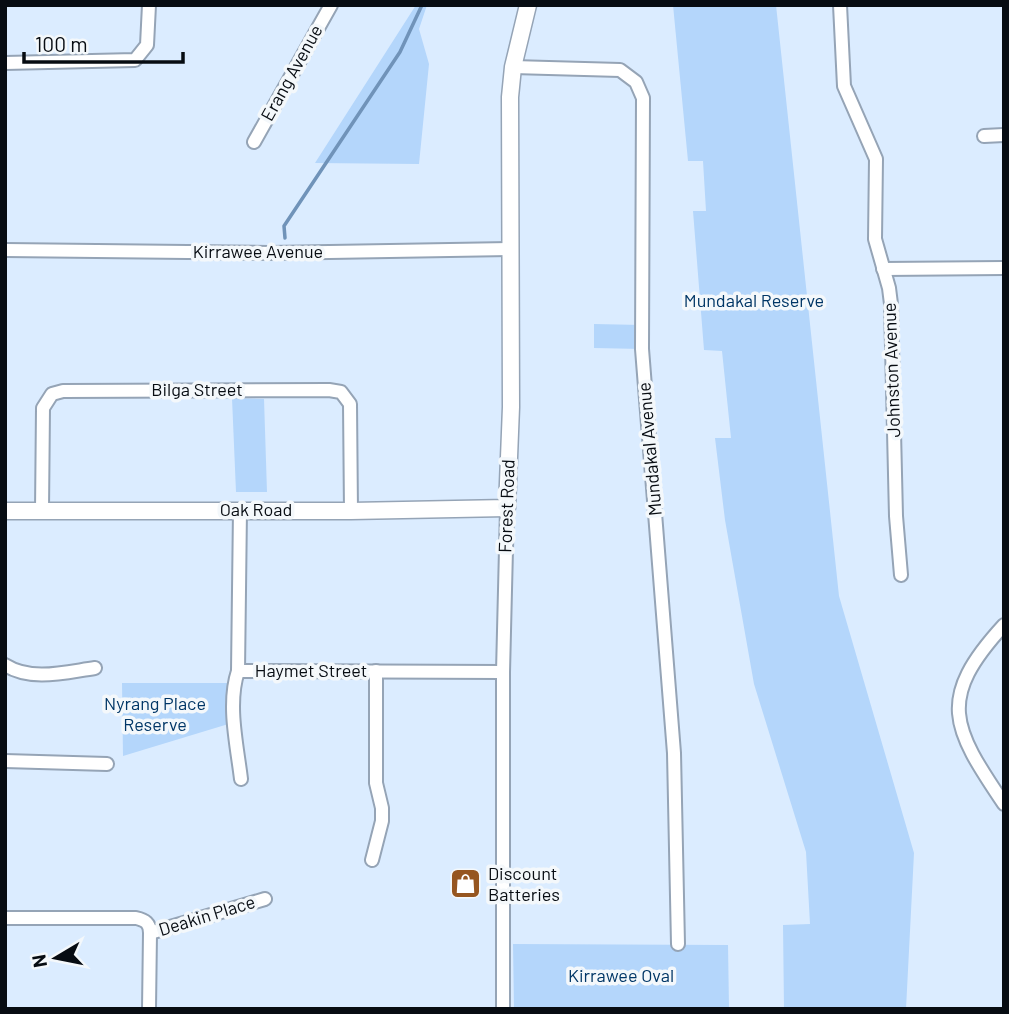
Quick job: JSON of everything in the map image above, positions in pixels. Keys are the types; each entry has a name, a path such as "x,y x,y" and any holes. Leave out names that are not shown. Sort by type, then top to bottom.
{"street":[{"path":"5,63 135,60 147,45 149,5"},
{"name":"Erang Avenue","path":"254,142 331,5"},
{"name":"Forest Road","path":"503,1009 503,672 511,407 513,66 528,5"},
{"name":"Johnston Avenue","path":"839,5 844,86 876,159 875,240 891,304 896,516 901,575"},
{"name":"Mundakal Avenue","path":"513,66 620,70 636,82 643,98 642,349 674,753 678,944"},
{"path":"984,136 1004,135"},
{"name":"Kirrawee Avenue","path":"5,250 269,253 510,250"},
{"path":"884,269 1004,268"},
{"name":"Bilga Street","path":"42,511 43,408 52,394 62,391 329,390 345,395 350,404 351,511"},
{"name":"Oak Road","path":"5,511 507,508"},
{"name":"Haymet Street","path":"240,510 238,671 503,672"},
{"path":"1004,625 971,666 957,706 968,746 1004,804"},
{"path":"5,665 28,674 49,675 95,668"},
{"path":"238,671 234,683 235,722 241,779"},
{"path":"372,860 382,821 376,783 376,671"},
{"path":"5,761 107,764"},
{"name":"Deakin Place","path":"148,927 265,899"},
{"path":"5,918 136,918 148,927 149,1009"}],"green space":[{"path":"416,5 427,5 419,29 429,64 419,164 315,163"},
{"name":"Mundakal Reserve","path":"673,5 776,5 839,596 914,853 906,1009 784,1009 783,925 810,924 806,852 754,684 725,520 715,438 731,438 722,351 704,350 693,211 706,211 703,161 688,161"},
{"path":"594,324 642,325 642,349 594,348"},
{"path":"232,398 264,399 267,492 236,492"},
{"name":"Nyrang Place Reserve","path":"122,683 234,683 235,722 123,756"},
{"name":"Kirrawee Oval","path":"513,944 728,945 729,1009 514,1009"}],"waterway":[{"path":"285,238 284,226 400,52 422,5"}],"place":[{"name":"Discount Batteries","path":"465,884"}]}
